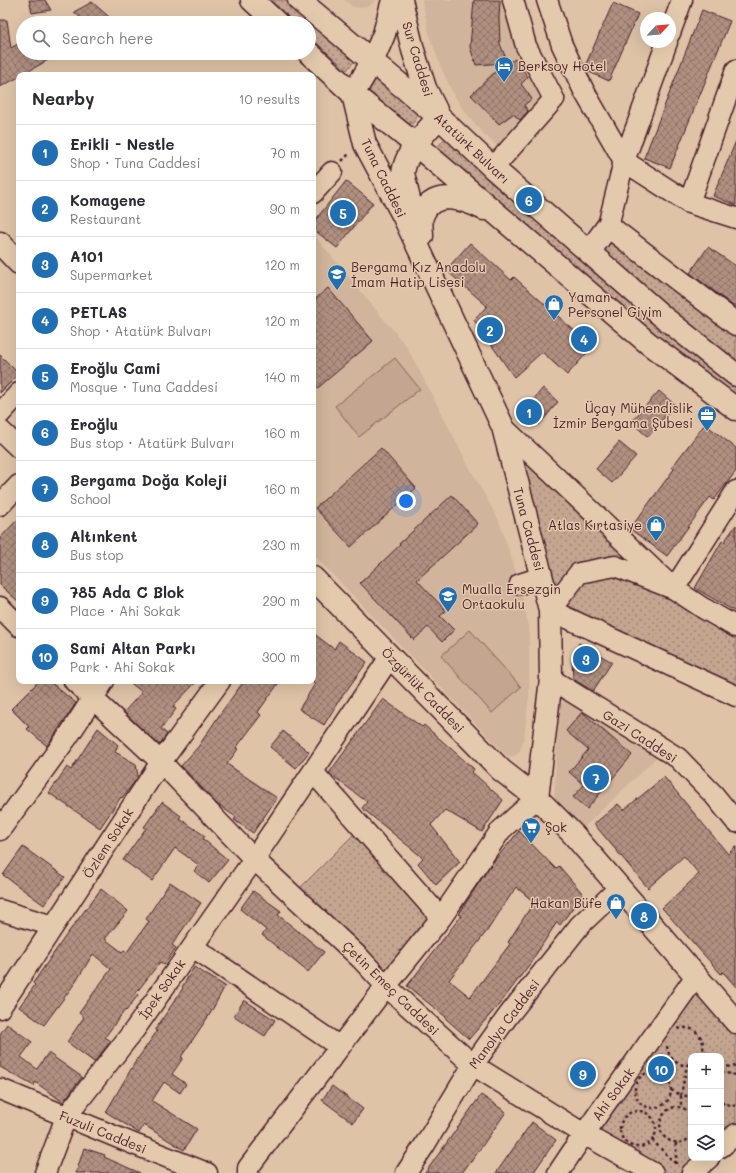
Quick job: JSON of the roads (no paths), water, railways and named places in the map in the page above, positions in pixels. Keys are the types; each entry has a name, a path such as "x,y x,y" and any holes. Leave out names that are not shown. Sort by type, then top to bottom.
{"main road":[{"path":"252,0 269,16"},
{"name":"Atatürk Bulvarı","path":"299,0 439,117 493,168 662,316 736,375"},
{"name":"Sur Caddesi","path":"353,94 372,62 384,34 393,0"},
{"name":"Sur Caddesi","path":"401,0 413,50 425,88 439,117"},
{"path":"316,60 353,94 416,145 501,217 538,251 648,343 736,409"},
{"name":"Tuna Caddesi","path":"353,94 365,144 403,215 422,259 503,427 550,610 551,679 537,798"},
{"name":"Tuna Caddesi","path":"422,259 403,173 407,160 416,145 439,117"},
{"path":"422,259 422,214 429,204 438,200 450,198 468,201 501,217"},
{"path":"590,252 608,226 736,324"},
{"path":"0,243 16,260"},
{"name":"Özgürlük Caddesi","path":"316,581 501,770 537,798 573,834 736,1022"}],"street":[{"path":"493,168 554,99 526,46 513,0"},
{"path":"547,0 562,45 584,91 624,161 689,203 736,218"},
{"path":"675,12 678,1"},
{"path":"608,226 624,161 665,48"},
{"path":"689,203 736,70"},
{"path":"316,189 332,172"},
{"path":"0,414 16,397"},
{"name":"Tuna Caddesi","path":"503,427 674,589 736,627"},
{"path":"0,430 16,445"},
{"path":"0,505 16,488"},
{"path":"736,491 674,589 615,566 579,573 550,610 736,696"},
{"path":"520,584 542,577"},
{"path":"0,607 16,623"},
{"name":"İpek Sokak","path":"45,1173 66,1117 135,1029 254,859 390,657"},
{"name":"Gazi Caddesi","path":"551,679 678,758 714,795 736,822"},
{"name":"Çetin Emeç Caddesi","path":"77,684 161,762 254,859 361,958 386,986 473,1065 584,1134 653,1173"},
{"path":"0,830 6,808 69,735 102,684"},
{"name":"Özlem Sokak","path":"0,1008 161,762 218,684"},
{"path":"313,772 441,918"},
{"path":"248,1173 248,1168 386,986 441,918 501,830 537,798"},
{"name":"Manolya Caddesi","path":"406,1173 473,1065 508,1016 580,925 619,888"},
{"path":"0,910 53,926"},
{"path":"193,946 340,1047"},
{"name":"Ahi Sokak","path":"558,1173 696,976"},
{"name":"Fuzuli Caddesi","path":"0,1089 207,1173"},
{"path":"724,1145 736,1134"},
{"path":"681,1168 701,1161"}],"place":[{"name":"Berksoy Hotel","path":"504,83"},
{"name":"Eroğlu","path":"529,200"},
{"name":"Eroğlu Cami","path":"343,213"},
{"name":"Bergama Kız Anadolu İmam Hatip Lisesi","path":"337,291"},
{"name":"Yaman Personel Giyim","path":"554,321"},
{"name":"Komagene","path":"490,330"},
{"name":"PETLAS","path":"584,339"},
{"name":"Erikli - Nestle","path":"529,412"},
{"name":"Üçay Mühendislik İzmir Bergama Şubesi","path":"707,432"},
{"name":"Atlas Kırtasiye","path":"656,542"},
{"name":"Mualla Ersezgin Ortaokulu","path":"448,613"},
{"name":"A101","path":"586,659"},
{"name":"Bergama Doğa Koleji","path":"596,778"},
{"name":"Şok","path":"531,844"},
{"name":"Altınkent","path":"644,916"},
{"name":"Hakan Büfe","path":"616,920"},
{"name":"Sami Altan Parkı","path":"661,1069"},
{"name":"785 Ada C Blok","path":"583,1074"}]}
